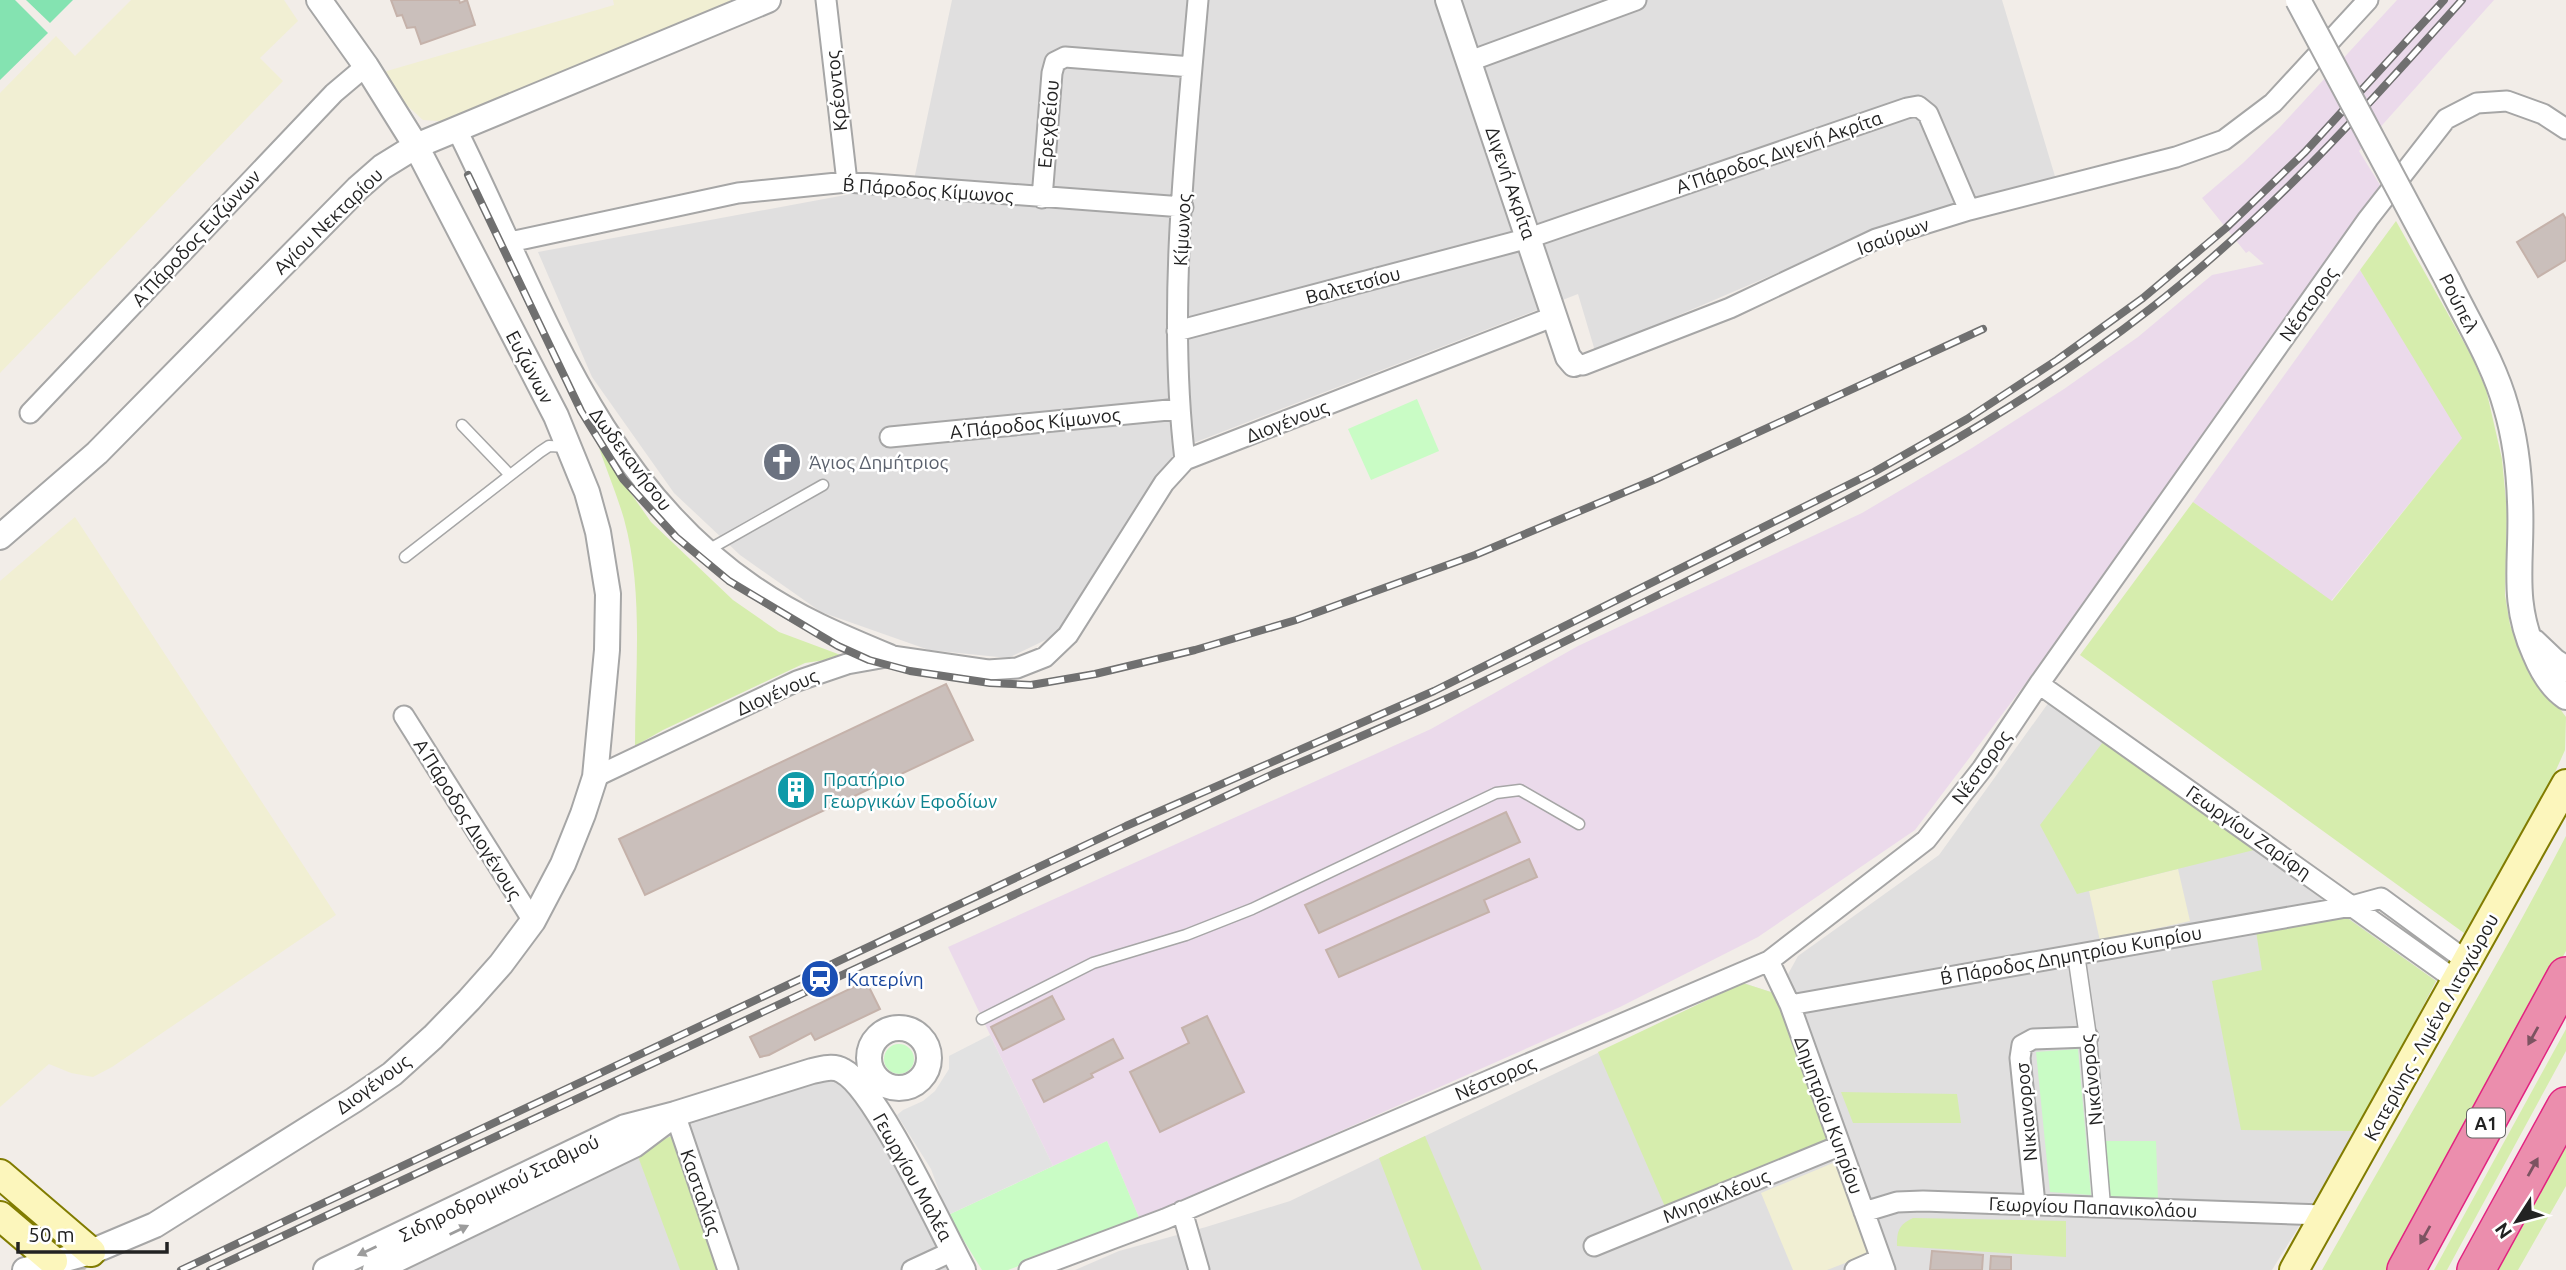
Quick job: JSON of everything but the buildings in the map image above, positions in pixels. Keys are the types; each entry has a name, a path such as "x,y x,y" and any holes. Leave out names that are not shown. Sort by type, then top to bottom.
{"highway":[{"name":"Α1","path":"2406,1270 2566,976"},
{"path":"2476,1270 2566,1106"}],"main road":[{"name":"Κατερίνης - Λιμένα Λιτοχώρου","path":"2294,1270 2566,785"},
{"path":"0,1174 72,1256"},
{"path":"6,1207 72,1256"}],"street":[{"name":"Ευζώνων","path":"319,0 366,66 416,146 571,448 587,492 598,532 607,594 605,674 595,777"},
{"name":"Αγίου Νεκταρίου","path":"0,537 97,453 358,188 382,167 416,146 768,0"},
{"name":"Κρέοντος","path":"826,0 847,182"},
{"name":"Κίμωνος","path":"1185,460 1179,409 1177,331 1198,0"},
{"name":"Διγενή Ακρίτα","path":"1448,0 1567,356 1574,364"},
{"path":"1470,61 1636,0"},
{"name":"Ρούπελ","path":"2298,0 2490,363 2506,406 2515,449 2521,502 2518,590 2526,634 2547,679 2566,696"},
{"name":"Ισαύρων","path":"1574,364 1583,365 1730,308 1876,239 1969,210 2176,157 2224,140 2273,103 2368,0"},
{"name":"Ερεχθείου","path":"1042,198 1055,62 1065,57 1192,68"},
{"name":"Α΄ Πάροδος Ευζώνων","path":"30,413 334,93 366,66"},
{"name":"Νέστορος","path":"1028,1270 1182,1211 1769,961 1926,840 1982,769 2039,684 2368,219 2446,119 2477,103 2507,101 2543,114 2566,129"},
{"name":"Α΄ Πάροδος Διγενή Ακρίτα","path":"1529,238 1918,106 1928,114 1969,210"},
{"name":"Δωδεκανήσου","path":"457,130 558,347 600,423 645,484 680,524 752,586 815,624 892,656"},
{"name":"Β΄ Πάροδος Κίμωνος","path":"510,242 738,193 847,182 1183,207"},
{"name":"Βαλτετσίου","path":"1177,331 1529,238"},
{"name":"Διογένους","path":"25,1270 72,1256 155,1225 181,1211 392,1074 469,1000 533,921 563,864 595,777 797,681 848,664 892,656 988,670 1017,668 1045,657 1068,635 1164,483 1185,460 1555,316"},
{"name":"Α΄ Πάροδος Κίμωνος","path":"890,437 1179,409"},
{"path":"2526,634 2553,661 2566,668"},
{"name":"Γεωργίου Ζαρίφη","path":"2039,684 2353,906 2463,972"},
{"name":"Α΄ Πάροδος Διογένους","path":"404,716 533,921"},
{"name":"Β΄ Πάροδος Δημητρίου Κυπρίου","path":"1790,1005 2353,906 2381,898 2463,972"},
{"name":"Νικάνορος","path":"2076,954 2088,1037 2102,1206"},
{"name":"Δημητρίου Κυπρίου","path":"1769,961 1790,1005 1883,1264"},
{"path":"903,1028 922,1038 927,1046 929,1059 922,1078 914,1084 896,1087 860,1086 869,1061 872,1045 878,1036 887,1030 903,1028"},
{"name":"Νικιανοροσ","path":"2035,1204 2020,1058 2022,1045 2033,1039 2088,1037"},
{"path":"869,1061 882,1082 896,1087"},
{"name":"Σιδηροδρομικού Σταθμού","path":"375,1270 420,1238 625,1127 812,1071 834,1067 849,1074 860,1086"},
{"name":"Γεωργίου Μαλέα","path":"860,1086 882,1118 958,1260"},
{"path":"882,1118 896,1087"},
{"name":"Κασταλίας","path":"675,1114 728,1270"},
{"name":"Μνησικλέους","path":"1594,1246 1839,1146"},
{"name":"Γεωργίου Παπανικολάου","path":"1864,1212 1897,1202 1923,1201 2324,1215"},
{"path":"1182,1211 1199,1270"},
{"name":"Σιδηροδρομικού Σταθμού","path":"326,1270 420,1238"},
{"path":"912,1270 958,1260"},
{"path":"1854,1270 1883,1264"}],"lane":[{"path":"462,425 510,475"},
{"path":"405,558 549,446 571,448"},
{"path":"708,550 823,485"},
{"path":"982,1019 1093,962 1186,935 1252,909 1496,793 1521,790 1579,824"}],"shaded area":[{"path":"131,0 284,0 298,21 260,58 283,81 0,373 0,93 56,36 75,56"},
{"path":"613,0 747,0 451,122 423,120 402,101 380,73 614,5"},
{"path":"952,0 2002,0 2057,183 1873,232 1595,351 1578,294 1178,449 1060,633 1008,658 929,650 821,612 740,555 674,493 592,377 538,252 867,191 911,194"},
{"path":"2397,0 2494,0 2359,151 2380,185 2025,684 1915,830 1758,937 1620,1007 1140,1220 1107,1141 1053,1166 948,947 1431,729 1578,646 1862,513 1972,448 2064,389 2138,337 2212,275 2264,264 2249,251 2246,253 2202,198 2280,127"},
{"path":"2360,270 2463,437 2331,601 2193,502"},
{"path":"75,517 336,915 112,1067 93,1077 71,1073 49,1064 0,1107 0,581"},
{"path":"2049,702 2436,981 2358,1131 2272,1270 1075,1270 1119,1251 1290,1201 1743,983 1777,994 1798,956 1939,855"},
{"path":"2178,869 2190,921 2100,941 2089,891"},
{"path":"990,1035 1053,1166 948,1215 931,1169 897,1115 935,1091 949,1069 949,1056"},
{"path":"841,1070 960,1270 397,1270 675,1114"},
{"path":"1840,1160 1874,1252 1827,1270 1793,1270 1761,1193"}],"green space":[{"path":"0,0 15,0 48,33 0,80"},
{"path":"26,0 73,0 50,23"},
{"path":"2396,221 2472,357 2486,389 2502,459 2507,512 2505,595 2510,625 2525,662 2566,717 2565,750 2552,779 2464,933 2080,655 2193,502 2332,601 2462,438 2360,270"},
{"path":"1417,399 1439,451 1371,480 1348,429"},
{"path":"599,448 651,522 733,600 779,632 846,657 805,663 635,746 637,632 634,575 624,519"},
{"path":"2103,742 2254,850 2077,894 2040,825"},
{"path":"2566,836 2566,951 2392,1270 2322,1270 2476,1000"},
{"path":"2343,915 2436,981 2358,1131 2241,1130 2212,981 2262,970 2256,931"},
{"path":"1743,983 1777,994 1834,1144 1666,1209 1598,1052"},
{"path":"2566,1029 2566,1051 2447,1270 2434,1270"},
{"path":"899,1044 910,1048 914,1059 910,1070 899,1074 888,1070 884,1059 888,1048"},
{"path":"2078,1049 2091,1195 2050,1192 2036,1052"},
{"path":"1841,1092 1957,1094 1961,1123 1853,1123"},
{"path":"674,1135 719,1270 680,1270 636,1151"},
{"path":"1425,1136 1482,1270 1422,1270 1379,1158"},
{"path":"1107,1141 1140,1220 1008,1270 982,1270 948,1215"},
{"path":"2105,1141 2156,1141 2158,1200 2108,1200"},
{"path":"2566,1142 2566,1186 2518,1270 2495,1270"},
{"path":"1913,1218 2066,1221 2066,1257 1897,1246 1900,1229"}],"tunnel":[{"path":"17,1211 85,1270"}],"railway":[{"path":"181,1270 1126,826 1434,691 1874,472 1967,419 2057,360 2143,298 2226,228 2305,152 2444,0"},
{"path":"210,1270 1273,774 1469,688 1740,555 1922,459 1980,425 2095,350 2193,274 2313,162 2462,0"},
{"path":"468,175 581,411 623,479 676,537 729,581 838,646 869,660 910,671 990,683 1031,685 1095,674 1195,650 1296,620 1475,555 1656,479 1983,329"}],"place":[{"name":"Άγιος Δημήτριος","path":"782,462"},
{"name":"Πρατήριο Γεωργικών Εφοδίων","path":"796,790"},
{"name":"Κατερίνη","path":"820,979"}]}
